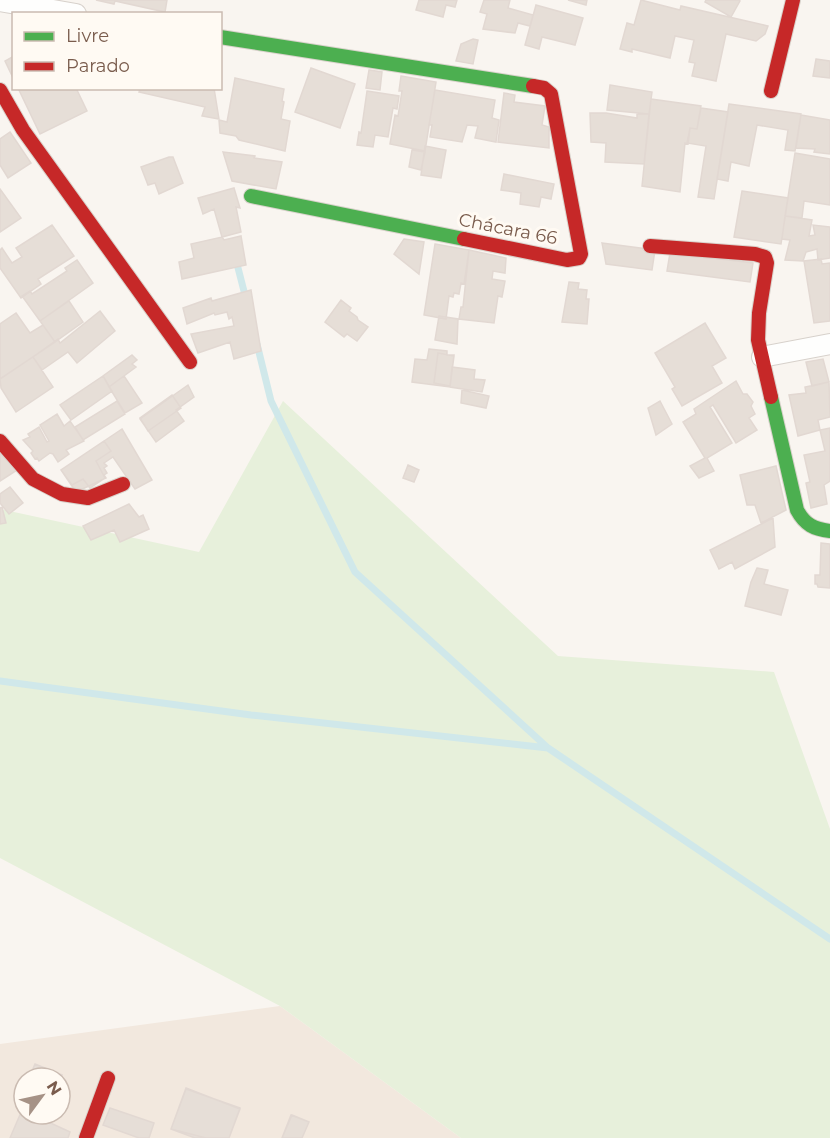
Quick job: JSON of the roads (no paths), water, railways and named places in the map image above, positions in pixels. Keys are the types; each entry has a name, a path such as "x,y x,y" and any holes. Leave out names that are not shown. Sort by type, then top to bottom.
{"street":[{"path":"771,91 793,0"},
{"path":"0,1 64,12"},
{"name":"Chácara 66","path":"222,37 548,91 552,99 581,249 579,258 567,260 251,196"},
{"path":"0,90 23,130 190,362"},
{"path":"650,246 755,254 765,258 767,263 759,313 758,340 797,510 801,520 813,529 830,531"},
{"path":"762,357 830,344"},
{"path":"0,441 33,479 62,494 88,498 123,484"},
{"path":"86,1138 108,1078"}],"waterway":[{"path":"236,260 246,299"},
{"path":"257,344 271,401 355,572 548,748"},
{"path":"0,681 251,715 548,748 830,939"}]}
